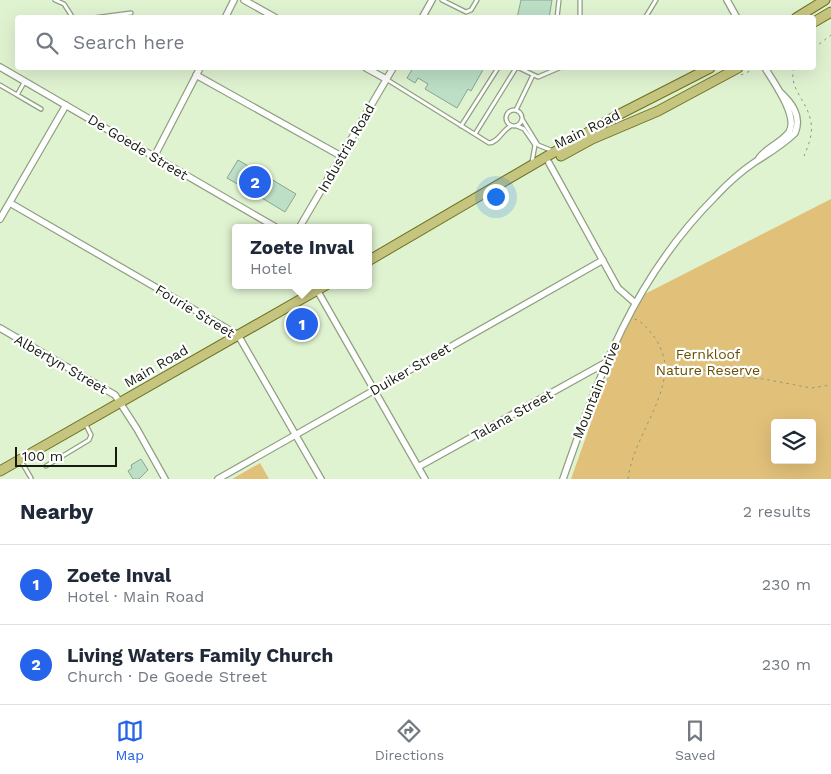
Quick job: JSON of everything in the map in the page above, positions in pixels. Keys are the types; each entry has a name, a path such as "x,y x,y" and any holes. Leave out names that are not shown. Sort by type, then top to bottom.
{"main road":[{"path":"801,15 825,0"},
{"path":"816,21 831,12"},
{"name":"Main Road","path":"372,259 448,215 468,200 558,151 616,116 706,70"},
{"name":"Main Road","path":"448,215 471,206 592,139 658,111 734,70"},
{"name":"Main Road","path":"0,471 319,289"}],"street":[{"path":"226,15 234,0"},
{"path":"244,0 271,15"},
{"path":"727,0 735,15"},
{"path":"423,15 430,1"},
{"name":"De Goede Street","path":"0,67 270,224"},
{"path":"154,157 199,70"},
{"path":"370,70 386,79"},
{"name":"Industria Road","path":"301,224 392,70"},
{"name":"Mountain Drive","path":"563,479 605,363 634,302 704,208 756,161 790,139 797,128 796,113 789,100 780,91 766,70"},
{"path":"196,75 341,156"},
{"path":"0,219 66,105"},
{"path":"549,163 622,293 634,302"},
{"name":"Fourie Street","path":"10,203 238,335 321,479"},
{"name":"Duiker Street","path":"218,479 603,260"},
{"path":"322,289 374,390 425,479"},
{"name":"Albertyn Street","path":"0,328 111,392 121,402 165,479"},
{"name":"Talana Street","path":"418,468 605,363"}],"lane":[{"path":"55,0 64,4 71,15"},
{"path":"442,0 466,12 471,10 478,0"},
{"path":"558,15 560,0"},
{"path":"580,0 580,15"},
{"path":"647,15 656,0"},
{"path":"116,15 132,13"},
{"path":"461,126 497,70"},
{"path":"475,134 516,70"},
{"path":"522,70 538,77 554,70"},
{"path":"516,110 533,75"},
{"path":"386,79 489,143 493,143 502,132 511,126 524,129 535,145 534,156 524,170"},
{"path":"17,95 25,82"},
{"path":"0,85 41,109"},
{"path":"511,126 507,122 506,117 511,110 516,110 521,114 522,119 539,146 558,151"},
{"path":"517,126 522,119"},
{"path":"46,466 89,440 91,435 84,423"},
{"path":"20,460 30,479"}],"path":[{"path":"816,46 831,35"},
{"path":"739,70 741,76 753,70"},
{"path":"794,70 792,81 811,119 810,139 804,156"},
{"path":"626,317 639,320 654,336 661,351 666,372 659,396 640,436 628,479"},
{"path":"664,366 690,371 700,369 727,376 764,378 811,388 831,385"}],"green space":[{"name":"Fernkloof Nature Reserve","path":"831,199 831,479 571,479 635,299"},
{"path":"260,463 269,479 232,479"}],"building":[{"path":"521,0 552,0 550,15 518,15"},
{"path":"412,70 483,70 471,91 468,89 457,108 425,89 428,84 418,78 415,83 407,78"},
{"path":"238,160 255,170 257,167 262,171 261,173 296,194 285,212 252,192 250,195 240,189 241,186 227,178"},
{"path":"141,459 148,470 139,479 133,479 128,471 132,468 131,465"}],"place":[{"name":"Living Waters Family Church","path":"255,182"},
{"name":"Zoete Inval","path":"302,324"}]}
